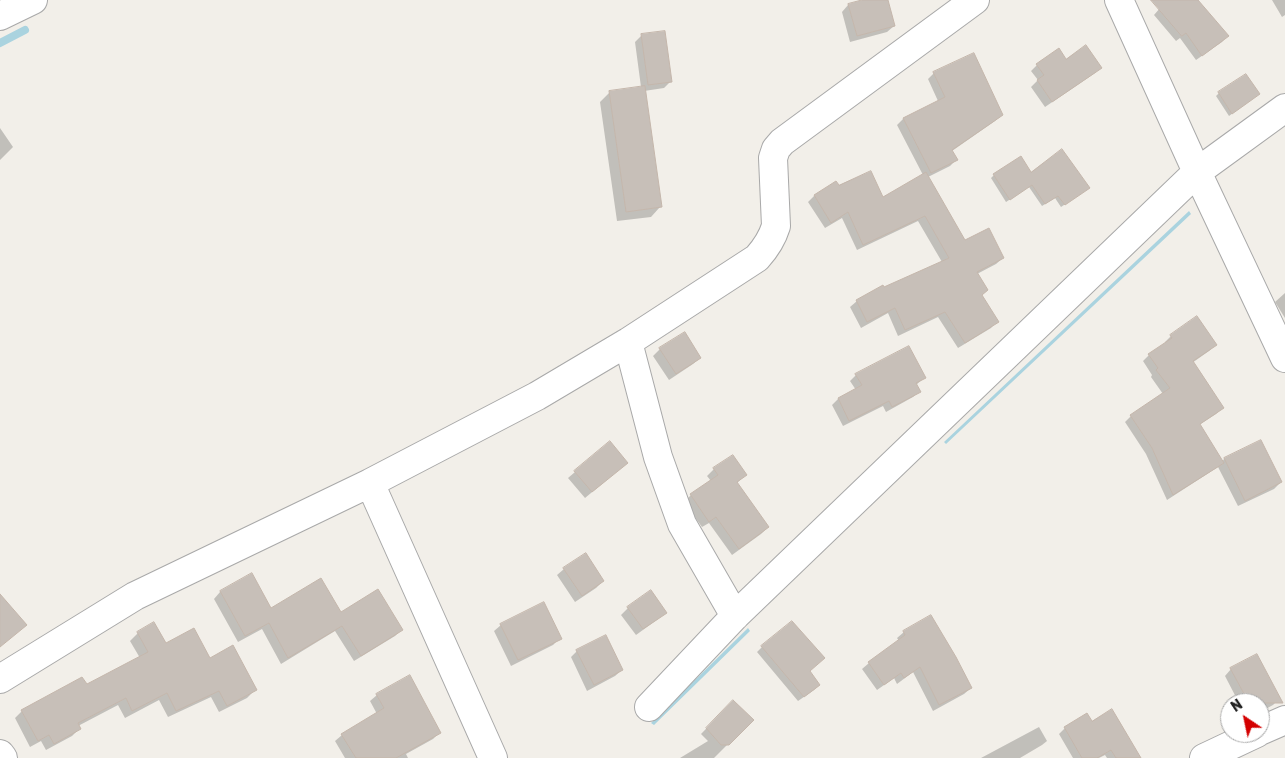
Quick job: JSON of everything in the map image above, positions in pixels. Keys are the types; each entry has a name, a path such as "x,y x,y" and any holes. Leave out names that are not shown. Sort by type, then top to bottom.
{"street":[{"path":"0,16 33,0"},
{"path":"0,679 135,596 370,483 537,396 628,342 757,258 766,247 776,226 773,158 776,149 782,142 975,0"},
{"path":"1119,0 1197,172 1285,358"},
{"path":"649,707 735,616 1197,172 1285,108"},
{"path":"628,342 658,457 682,524 735,616"},
{"path":"370,483 490,757"},
{"path":"1270,727 1285,720"},
{"path":"1204,758 1235,743"},
{"path":"0,754 3,758"}],"water":[{"path":"1189,211 1191,214 946,444 944,442"},
{"path":"748,628 750,631 654,725 651,723"}],"building":[{"path":"862,0 888,0 895,26 857,36 848,4"},
{"path":"1151,0 1198,0 1229,36 1202,56 1186,33 1182,36"},
{"path":"665,31 672,82 648,85 641,34"},
{"path":"1086,45 1102,68 1052,102 1037,80 1044,75 1036,64 1059,48 1066,59"},
{"path":"974,53 1003,115 952,150 958,160 931,173 903,118 945,97 933,72"},
{"path":"1246,74 1260,94 1232,114 1218,92"},
{"path":"645,86 662,207 626,212 609,91"},
{"path":"1062,149 1090,188 1065,205 1058,196 1045,204 1032,185 1010,200 993,174 1021,156 1031,172"},
{"path":"871,171 883,197 926,172 965,240 989,228 1004,258 977,272 988,290 982,295 999,322 965,343 945,312 905,330 895,308 867,322 856,300 883,285 884,287 949,258 925,216 863,245 848,212 831,223 814,195 836,181 839,185"},
{"path":"1197,316 1217,345 1193,361 1224,408 1200,424 1224,463 1173,495 1152,448 1130,415 1170,388 1156,370 1158,368 1148,354 1172,338 1170,335"},
{"path":"685,332 701,358 676,374 659,348"},
{"path":"909,346 926,378 916,383 921,392 892,407 889,401 849,421 838,398 862,385 855,374"},
{"path":"1261,440 1282,482 1245,501 1224,458"},
{"path":"610,441 628,463 592,492 574,471"},
{"path":"733,455 747,475 737,482 769,527 739,549 716,517 709,522 690,494 718,475 713,468"},
{"path":"586,553 604,581 582,596 563,568"},
{"path":"252,573 271,608 321,578 341,612 378,589 403,630 361,656 342,626 288,658 269,623 245,636 220,591"},
{"path":"651,590 667,613 643,629 627,607"},
{"path":"0,594 27,625 0,647"},
{"path":"544,602 562,639 518,660 500,624"},
{"path":"931,615 972,688 939,705 920,667 904,678 901,673 884,685 868,662 905,635 903,631"},
{"path":"792,621 825,658 810,671 820,685 804,697 761,646"},
{"path":"154,622 166,643 194,628 210,658 233,645 257,690 227,706 219,691 176,711 167,693 132,711 126,698 78,723 81,729 54,744 49,735 38,741 21,710 82,677 87,684 148,652 137,632"},
{"path":"606,635 623,670 594,685 576,650"},
{"path":"1257,654 1283,703 1270,703 1270,693 1244,693 1230,668"},
{"path":"410,675 441,733 396,758 356,758 341,734 384,708 376,694"},
{"path":"733,700 754,720 729,745 721,745 706,728"},
{"path":"1112,709 1141,758 1116,758 1111,750 1097,758 1082,758 1064,727 1087,713 1092,721"}],"waterway":[{"path":"0,43 25,30"}]}
